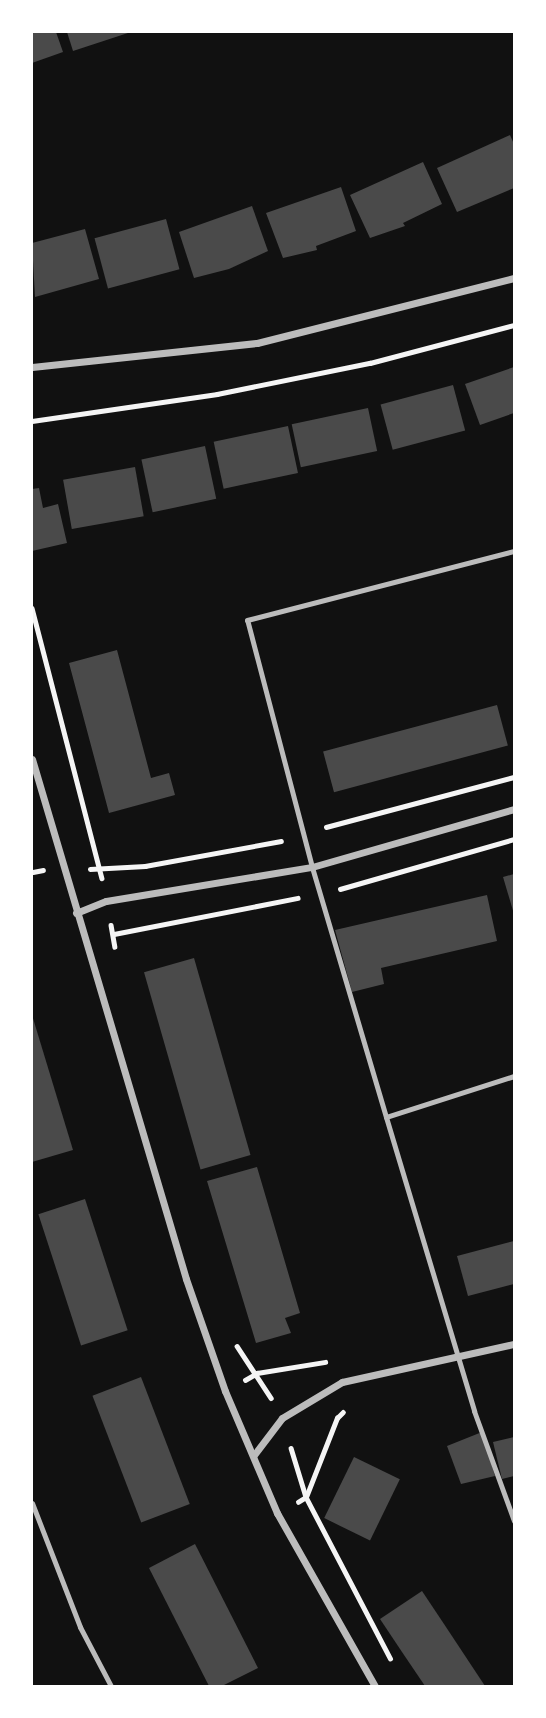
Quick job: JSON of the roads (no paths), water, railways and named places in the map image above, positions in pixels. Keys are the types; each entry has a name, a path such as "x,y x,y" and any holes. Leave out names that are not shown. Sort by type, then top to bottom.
{"street":[{"path":"32,367 257,343 514,278"},
{"path":"32,759 186,1279 225,1391 277,1513 375,1686"},
{"path":"76,913 106,901 312,867 514,809"},
{"path":"254,1455 282,1418 342,1382 514,1344"}],"lane":[{"path":"514,551 247,620 312,867 386,1117 459,1356 514,1521"},
{"path":"386,1117 514,1076"},
{"path":"32,1503 80,1627 111,1686"}]}
